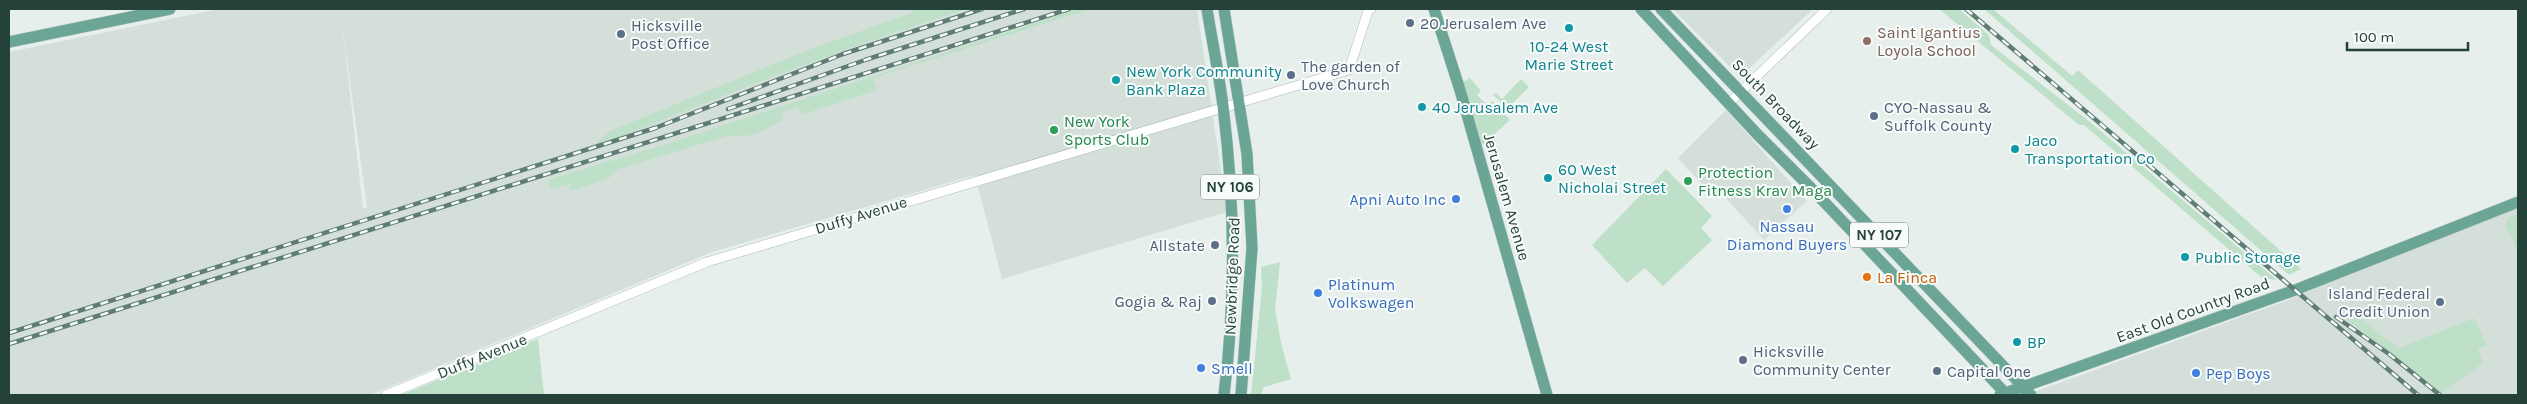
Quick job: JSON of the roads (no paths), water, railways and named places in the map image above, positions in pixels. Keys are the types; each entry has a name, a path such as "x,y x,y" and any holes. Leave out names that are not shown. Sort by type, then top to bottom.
{"main road":[{"path":"9,42 170,9"},
{"name":"NY 106","path":"1207,9 1223,107 1232,209 1233,268 1224,395"},
{"name":"Jerusalem Avenue","path":"1434,9 1462,99 1547,395"},
{"name":"South Broadway","path":"1642,9 1729,102 2014,393"},
{"name":"South Broadway","path":"1662,9 1741,90 2014,393"},
{"name":"Newbridge Road","path":"1222,11 1241,103 1247,154 1252,248 1241,395"},
{"name":"East Old Country Road","path":"2014,393 2302,288 2518,202"}],"street":[{"name":"Duffy Avenue","path":"386,395 707,262 1349,70 1368,11 1371,9"},
{"path":"1729,102 1827,9"}],"railway":[{"path":"650,130 843,54 982,9"},
{"path":"728,109 865,60 1024,9"},
{"path":"9,344 1069,9"},
{"path":"1966,9 2418,395"},
{"path":"9,333 655,128"},
{"path":"2336,317 2389,354 2440,395"}],"place":[{"name":"20 Jerusalem Ave","path":"1410,23"},
{"name":"10-24 West Marie Street","path":"1569,28"},
{"name":"Hicksville Post Office","path":"621,34"},
{"name":"Saint Igantius Loyola School","path":"1867,41"},
{"name":"The garden of Love Church","path":"1291,75"},
{"name":"New York Community Bank Plaza","path":"1116,80"},
{"name":"40 Jerusalem Ave","path":"1422,107"},
{"name":"CYO-Nassau & Suffolk County","path":"1874,116"},
{"name":"New York Sports Club","path":"1054,130"},
{"name":"Jaco Transportation Co","path":"2015,149"},
{"name":"60 West Nicholai Street","path":"1548,178"},
{"name":"Protection Fitness Krav Maga","path":"1688,181"},
{"name":"Apni Auto Inc","path":"1456,199"},
{"name":"Nassau Diamond Buyers","path":"1787,209"},
{"name":"Allstate","path":"1215,245"},
{"name":"Public Storage","path":"2185,257"},
{"name":"La Finca","path":"1867,277"},
{"name":"Platinum Volkswagen","path":"1318,293"},
{"name":"Gogia & Raj","path":"1212,301"},
{"name":"Island Federal Credit Union","path":"2440,302"},
{"name":"BP","path":"2017,342"},
{"name":"Hicksville Community Center","path":"1743,360"},
{"name":"Smell","path":"1201,368"},
{"name":"Capital One","path":"1937,371"},
{"name":"Pep Boys","path":"2196,373"}]}
